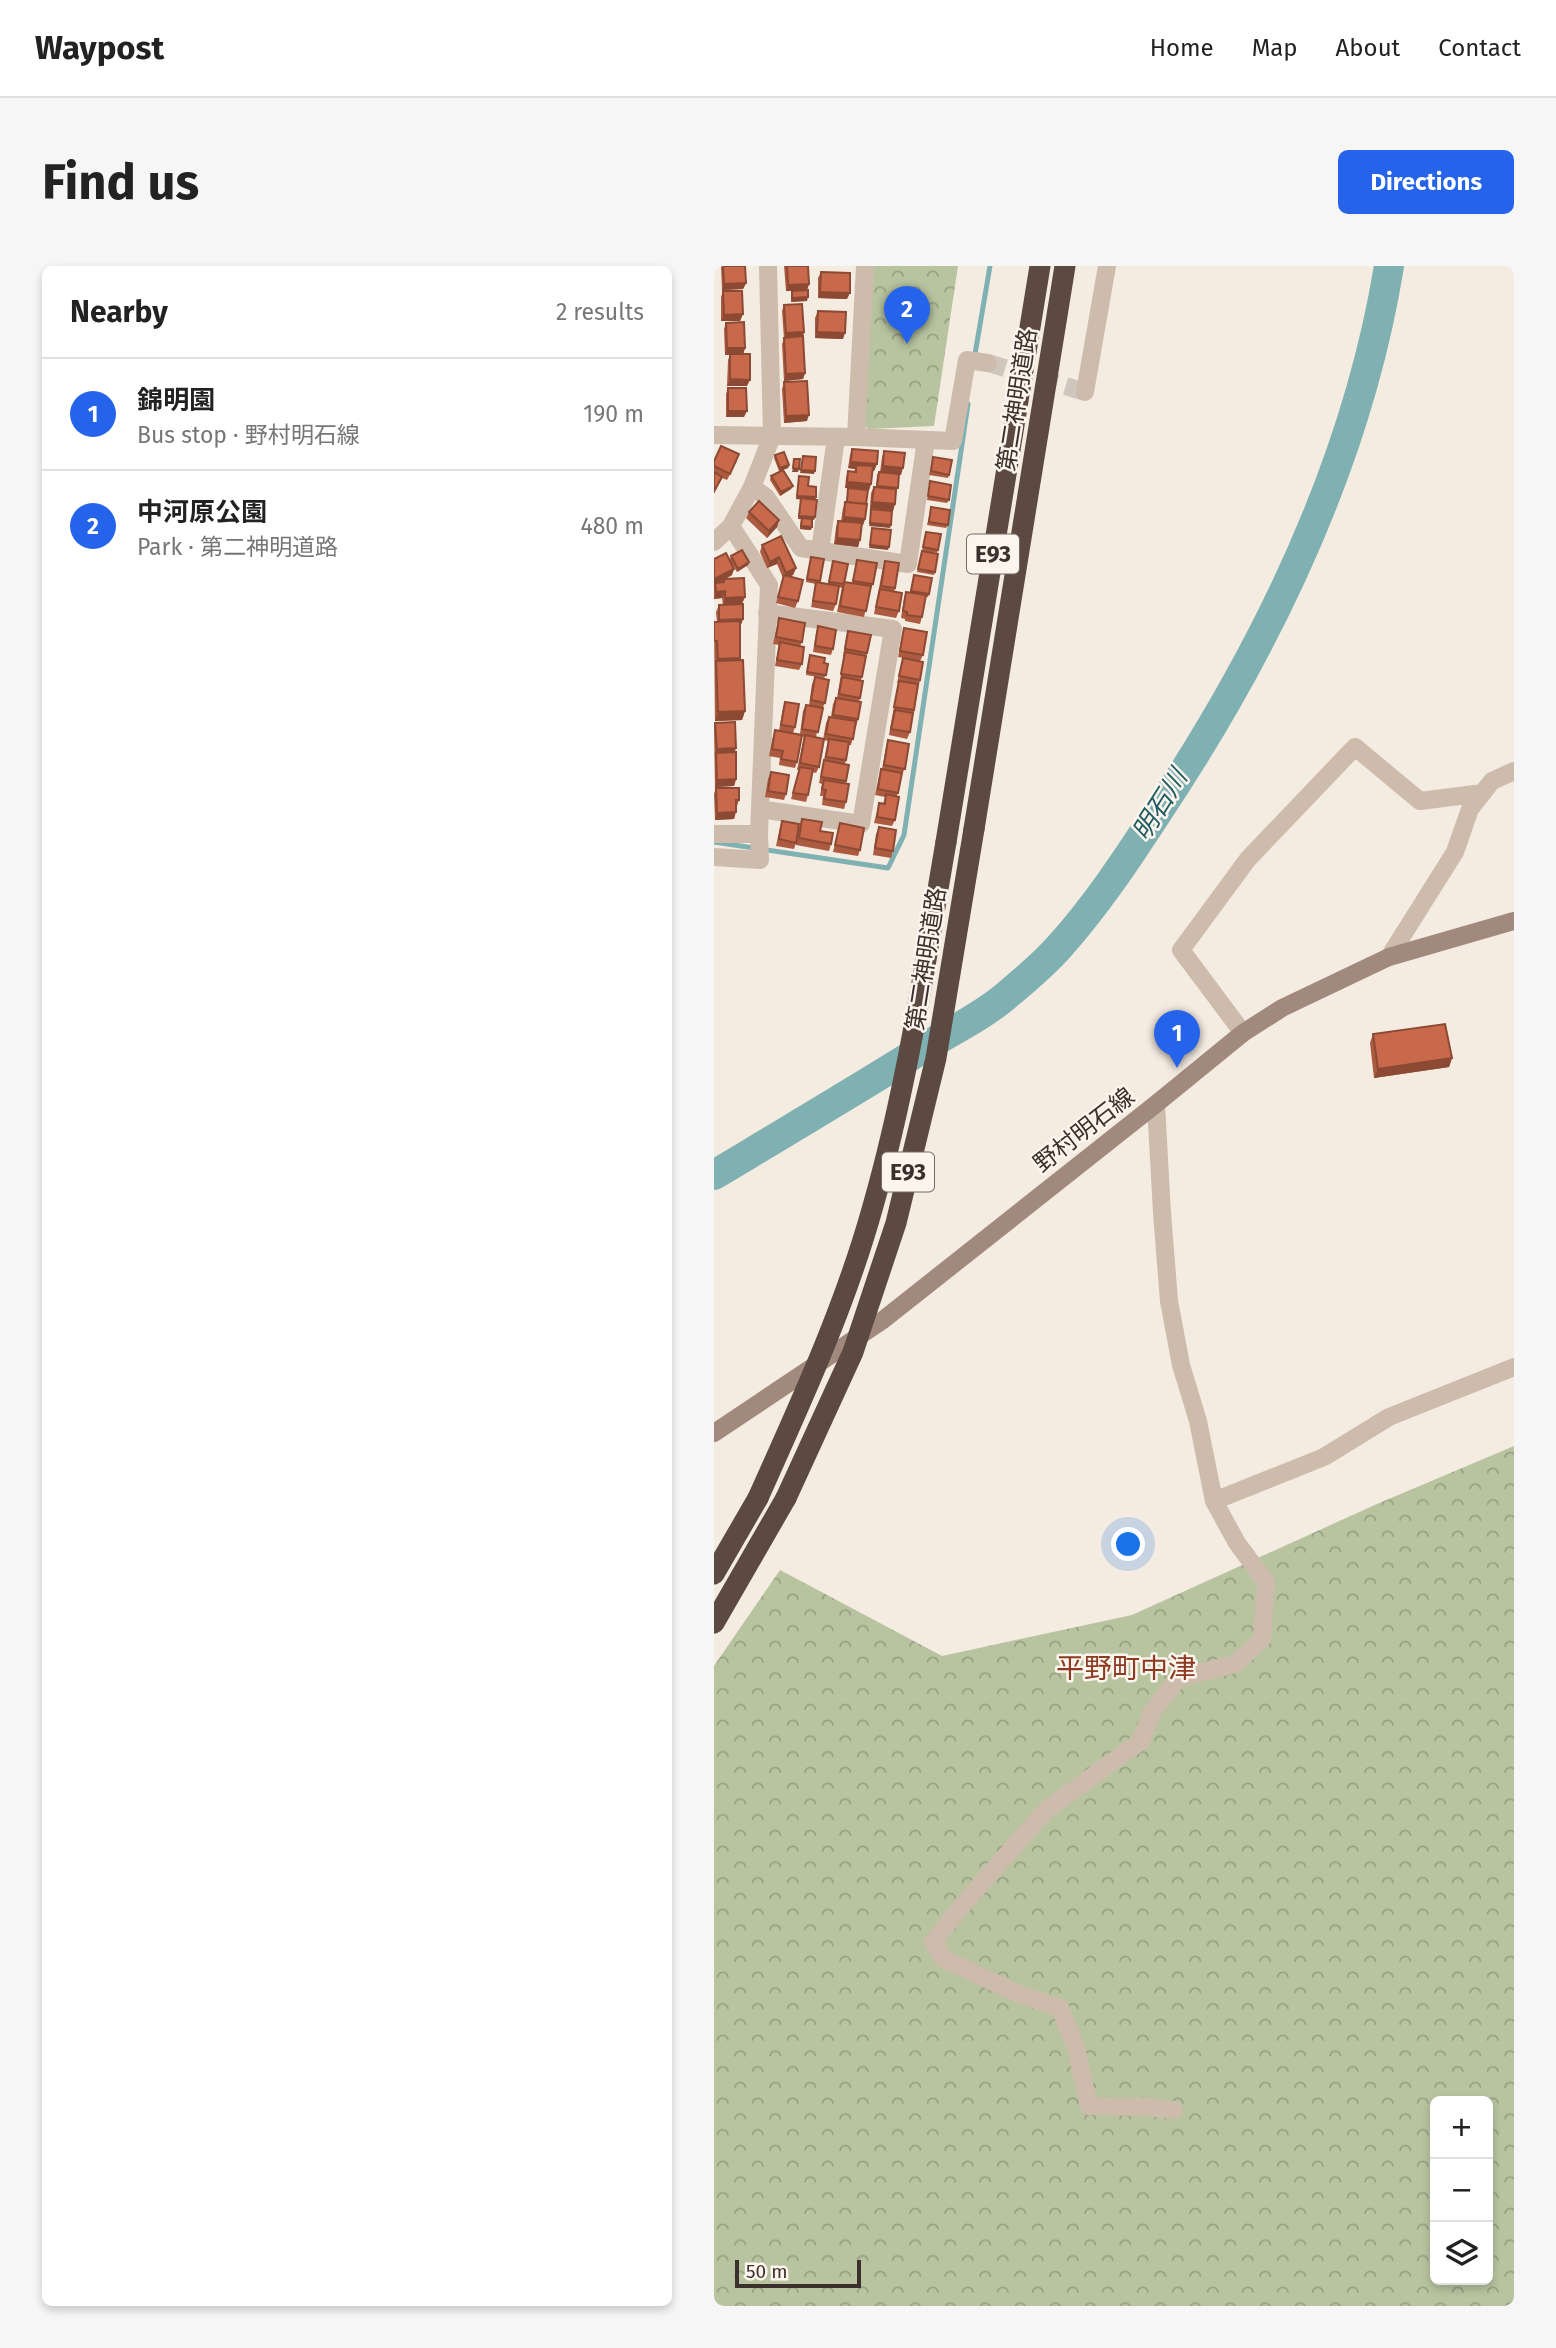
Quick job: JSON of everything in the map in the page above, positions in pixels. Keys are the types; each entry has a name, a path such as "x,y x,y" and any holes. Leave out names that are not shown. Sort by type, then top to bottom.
{"highway":[{"name":"第二神明道路","path":"714,1574 758,1498 829,1339 873,1207 906,1070 1040,266"},
{"name":"第二神明道路","path":"714,1623 786,1498 853,1352 896,1223 936,1058 1065,266"}],"main road":[{"name":"野村明石線","path":"714,1433 883,1321 1242,1033 1282,1008 1389,957 1514,921"}],"street":[{"path":"714,542 731,526 752,487 772,436 768,266"},
{"path":"856,437 865,266"},
{"path":"1085,392 1107,266"},
{"path":"714,435 953,441 967,359 988,363"},
{"path":"820,551 836,438"},
{"path":"752,487 766,497 801,548 908,564 926,440"},
{"path":"714,857 760,860 769,585 731,526"},
{"path":"760,809 861,824 893,629 768,613"},
{"path":"1242,1033 1181,950 1248,859 1355,747 1420,801 1483,793"},
{"path":"1389,957 1455,852 1471,809 1492,781 1514,771"},
{"path":"714,834 759,834"},
{"path":"1156,1104 1169,1301 1181,1365 1198,1421 1214,1501 1237,1544 1266,1582 1262,1639 1235,1664 1178,1678 1151,1714 1141,1741 1046,1810 933,1942 944,1959 1019,1994 1060,2008 1076,2048 1089,2106 1174,2110"},
{"path":"1214,1501 1324,1457 1389,1417 1514,1367"}],"green space":[{"path":"872,266 958,266 934,426 868,429 861,422"},
{"path":"1514,1446 1514,2306 714,2306 714,1666 780,1570 942,1656 1132,1615 1377,1504"}],"building":[{"path":"723,266 745,266 746,283 724,284"},
{"path":"787,266 808,266 809,284 788,285"},
{"path":"821,272 850,273 850,293 820,292"},
{"path":"808,290 808,297 792,298 792,291"},
{"path":"723,291 742,291 743,314 724,315"},
{"path":"802,304 804,332 786,333 784,305"},
{"path":"818,311 846,312 845,333 817,332"},
{"path":"744,322 745,348 727,348 726,323"},
{"path":"803,336 805,373 786,374 784,338"},
{"path":"730,354 750,354 750,380 730,379"},
{"path":"807,381 809,415 786,416 784,382"},
{"path":"728,388 746,388 747,411 728,411"},
{"path":"721,446 739,454 730,474 714,466"},
{"path":"852,449 878,451 877,464 851,462"},
{"path":"884,451 905,453 903,468 883,466"},
{"path":"784,452 789,465 780,468 775,455"},
{"path":"803,456 816,457 815,471 801,470"},
{"path":"933,457 952,460 949,475 931,471"},
{"path":"794,459 800,459 799,469 793,468"},
{"path":"856,465 873,466 871,484 847,482 848,471 856,472"},
{"path":"783,470 793,486 781,492 771,476"},
{"path":"714,472 722,477 714,491"},
{"path":"879,472 899,474 898,488 877,486"},
{"path":"799,476 809,477 808,486 816,487 816,497 797,496"},
{"path":"930,481 951,485 949,500 928,496"},
{"path":"874,487 896,489 895,504 872,502"},
{"path":"848,488 868,490 866,504 847,502"},
{"path":"801,498 817,500 815,517 799,516"},
{"path":"759,501 779,520 769,531 749,512"},
{"path":"845,502 867,504 865,519 844,517"},
{"path":"931,507 950,510 948,525 929,522"},
{"path":"871,509 892,511 891,525 870,523"},
{"path":"802,518 812,519 812,527 801,526"},
{"path":"838,521 862,523 860,540 837,538"},
{"path":"872,528 891,530 889,547 870,545"},
{"path":"926,532 941,534 938,550 923,547"},
{"path":"781,536 796,568 786,573 779,557 770,562 762,545"},
{"path":"742,550 749,562 738,569 731,556"},
{"path":"922,551 938,554 935,572 918,569"},
{"path":"726,553 734,569 714,579 714,559"},
{"path":"811,557 824,559 820,581 807,579"},
{"path":"857,560 877,563 873,584 853,581"},
{"path":"833,561 848,564 844,584 829,582"},
{"path":"885,561 899,563 895,588 881,586"},
{"path":"784,575 803,580 798,601 778,597"},
{"path":"914,575 932,578 929,594 911,591"},
{"path":"744,578 745,597 725,598 725,591 716,592 715,583 724,582 724,579"},
{"path":"816,582 839,586 836,604 813,601"},
{"path":"844,582 871,586 866,611 840,606"},
{"path":"880,589 902,593 899,611 876,607"},
{"path":"906,592 926,595 922,617 907,615 907,612 903,611"},
{"path":"743,604 743,619 719,620 719,605"},
{"path":"779,618 805,623 802,642 776,637"},
{"path":"740,621 740,658 718,659 714,622"},
{"path":"818,626 836,630 833,649 815,646"},
{"path":"904,628 927,632 923,655 900,651"},
{"path":"848,631 871,635 867,653 845,649"},
{"path":"780,642 804,647 802,664 777,660"},
{"path":"845,652 866,656 862,677 841,674"},
{"path":"810,655 825,658 824,663 828,664 826,675 807,672"},
{"path":"903,658 923,662 920,680 899,676"},
{"path":"743,660 745,711 718,712 716,661"},
{"path":"815,677 829,680 825,703 811,700"},
{"path":"842,677 863,681 860,698 839,694"},
{"path":"899,681 918,684 914,710 894,707"},
{"path":"836,698 861,702 858,719 833,715"},
{"path":"785,702 799,704 795,727 781,725"},
{"path":"806,705 823,708 818,732 802,729"},
{"path":"895,710 913,713 910,732 891,729"},
{"path":"829,717 856,721 853,739 826,734"},
{"path":"735,722 736,748 717,749 715,723"},
{"path":"775,730 802,735 797,762 781,759 783,751 772,749"},
{"path":"805,735 824,739 819,767 800,763"},
{"path":"829,739 849,742 846,760 826,757"},
{"path":"888,740 909,744 905,769 884,765"},
{"path":"736,752 736,779 717,780 716,753"},
{"path":"824,760 849,765 846,781 821,777"},
{"path":"800,767 813,769 808,795 793,793"},
{"path":"881,769 902,773 898,793 878,789"},
{"path":"771,772 789,775 786,794 768,791"},
{"path":"824,780 849,784 846,802 824,799"},
{"path":"716,788 739,788 736,812 717,813"},
{"path":"886,794 899,797 895,820 877,817 879,803 885,804"},
{"path":"802,819 822,822 820,831 833,833 831,844 799,838"},
{"path":"782,821 799,824 796,843 779,839"},
{"path":"840,823 864,828 860,850 835,845"},
{"path":"879,827 896,830 893,851 875,848"},
{"path":"1445,1024 1452,1058 1378,1069 1373,1034"}],"waterway":[{"path":"974,360 990,266"},
{"name":"明石川","path":"714,1175 998,1003 1053,953 1098,899 1134,848 1235,686 1302,552 1331,482 1355,411 1389,266"},
{"path":"714,842 888,868 904,835 968,404"}],"tunnel":[{"path":"988,363 1085,392"}],"place":[{"name":"中河原公園","path":"907,344"},
{"name":"錦明園","path":"1177,1068"}],"district":[{"name":"平野町中津","path":"1126,1668"}]}
